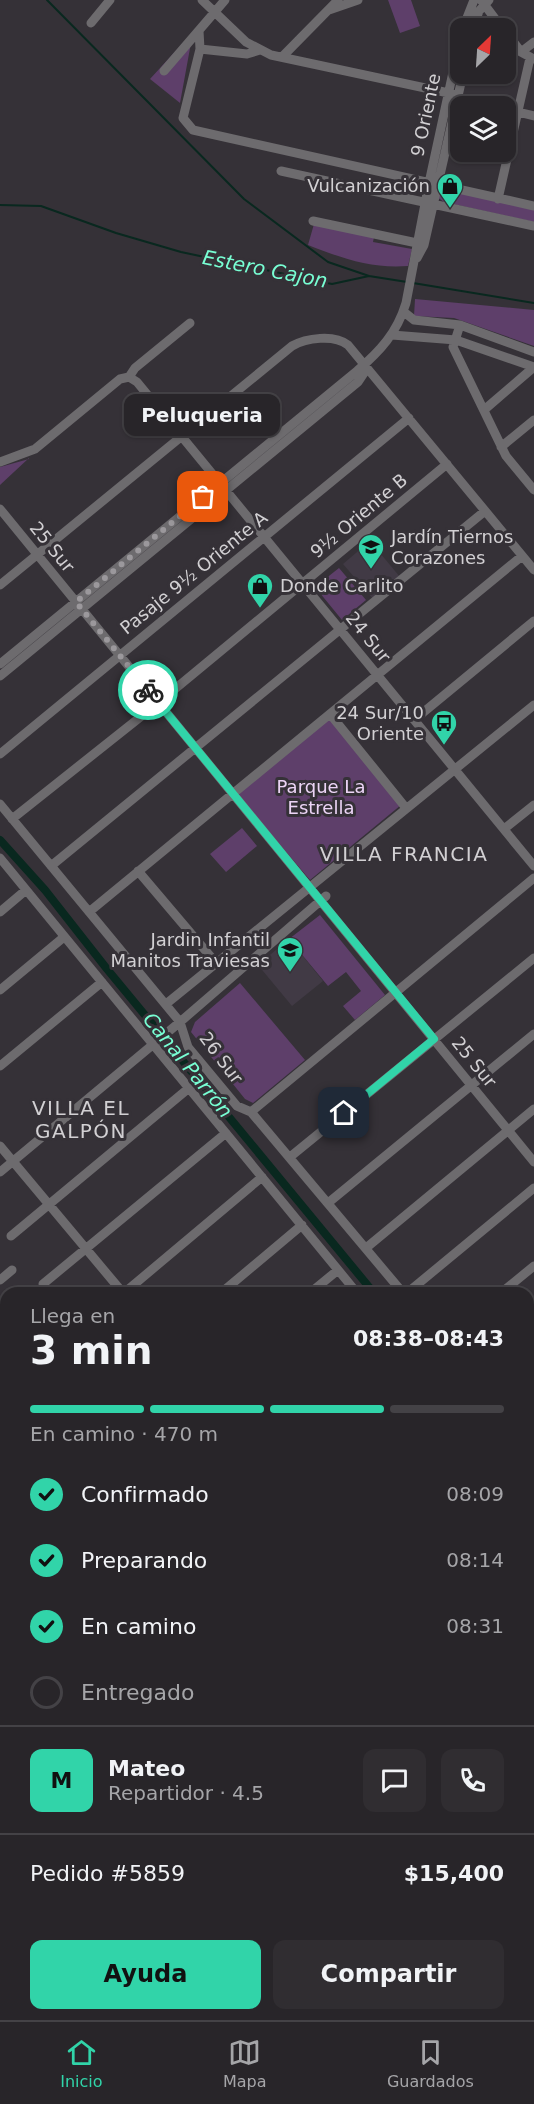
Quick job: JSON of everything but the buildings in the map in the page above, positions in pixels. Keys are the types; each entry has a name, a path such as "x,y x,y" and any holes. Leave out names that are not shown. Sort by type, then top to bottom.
{"street":[{"path":"92,23 110,0"},
{"path":"202,0 240,37 260,50 282,57 458,95"},
{"path":"164,71 225,0"},
{"path":"282,57 338,0"},
{"path":"327,11 358,0"},
{"path":"467,18 474,0"},
{"path":"477,18 485,1"},
{"path":"485,1 496,18"},
{"path":"199,31 200,48 183,118 193,130 534,206"},
{"path":"521,52 534,42"},
{"path":"498,199 532,59 521,52 516,45"},
{"path":"200,48 247,54 260,50"},
{"name":"9 Oriente","path":"434,184 450,84"},
{"name":"9 Oriente","path":"0,664 79,605 223,487 364,364 392,335 404,312 417,243 461,84"},
{"path":"518,112 534,116"},
{"path":"281,171 534,226"},
{"name":"9 Oriente","path":"412,268 424,245 429,203"},
{"path":"313,221 417,243"},
{"path":"404,312 414,320 460,325 534,352"},
{"path":"0,462 35,449 120,379 129,377 135,368 190,323"},
{"path":"460,325 453,347 501,447 530,478 534,490"},
{"path":"392,335 456,340 534,367"},
{"path":"0,585 292,346 310,339 338,340 348,345 534,570"},
{"path":"484,410 534,367"},
{"name":"24 Sur","path":"129,377 137,382 182,436 534,866"},
{"name":"Pasaje 9½ Oriente A","path":"0,754 409,418"},
{"path":"501,447 534,420"},
{"name":"9½ Oriente B","path":"12,819 158,703 447,465"},
{"name":"25 Sur","path":"0,510 309,887 323,898 395,992 534,1162"},
{"path":"51,866 485,511"},
{"path":"89,912 522,556"},
{"name":"9 Oriente","path":"0,676 79,605"},
{"path":"414,720 534,621"},
{"path":"166,1004 534,705"},
{"path":"330,714 406,808"},
{"name":"26 Sur","path":"0,804 180,1022 188,1047 237,1106 251,1112 398,1287"},
{"path":"504,829 534,805"},
{"path":"0,858 102,982 156,1042 189,1088 352,1287"},
{"path":"138,871 216,963"},
{"path":"251,1112 534,878"},
{"path":"0,912 26,890"},
{"path":"0,1172 180,1022 323,898"},
{"path":"0,990 64,937"},
{"path":"248,938 261,953"},
{"path":"290,1157 534,958"},
{"path":"0,1066 102,982"},
{"path":"328,1203 534,1034"},
{"path":"11,1236 189,1088"},
{"path":"366,1248 534,1110"},
{"path":"43,1284 226,1133"},
{"path":"0,1146 118,1287"},
{"path":"130,1287 262,1177"},
{"path":"414,1287 534,1188"},
{"path":"228,1287 302,1225"},
{"path":"508,1287 534,1266"},
{"path":"0,1280 12,1270"},
{"path":"317,1287 338,1270"}],"shaded area":[{"name":"Jardín Tiernos Corazones","path":"370,541 400,577 373,599 343,564"},
{"name":"Jardin Infantil Manitos Traviesas","path":"289,939 323,981 292,1006 258,965"}],"green space":[{"path":"388,0 411,0 420,26 400,33"},
{"path":"193,32 180,103 150,79"},
{"path":"444,189 534,210 534,222 444,202 437,197"},
{"path":"314,224 374,237 373,242 412,249 408,266 369,264 308,245"},
{"path":"415,299 534,310 534,346 454,318 414,316"},
{"path":"27,459 0,485 0,467"},
{"path":"339,568 366,600 342,620 315,587"},
{"name":"Parque La Estrella","path":"328,720 331,720 401,805 310,880 237,794"},
{"path":"242,828 257,846 226,872 210,854"},
{"path":"320,915 385,995 355,1020 343,1006 361,991 346,972 328,986 289,939"},
{"path":"240,983 305,1060 253,1103 245,1099 191,1032 195,1022"}],"waterway":[{"path":"47,0 244,199 328,262 369,276"},
{"name":"Estero Cajon","path":"0,205 41,206 116,233 181,252 332,284 369,276 407,282"},
{"name":"Estero Cajon","path":"413,283 534,303"},
{"name":"Canal Parrón","path":"0,840 45,890 107,969 369,1287"}],"way so far":[{"path":"148,690 76,602 203,497"}],"place":[{"name":"Vulcanización","path":"450,209"},
{"name":"Peluqueria","path":"203,497"},
{"name":"Jardín Tiernos Corazones","path":"371,570"},
{"name":"Donde Carlito","path":"260,609"},
{"name":"24 Sur/10 Oriente","path":"444,746"},
{"name":"Jardin Infantil Manitos Traviesas","path":"290,973"}],"district":[{"name":"VILLA FRANCIA","path":"404,854"},
{"name":"VILLA EL GALPÓN","path":"81,1120"}],"route":[{"path":"148,690 434,1039 344,1113"}]}
